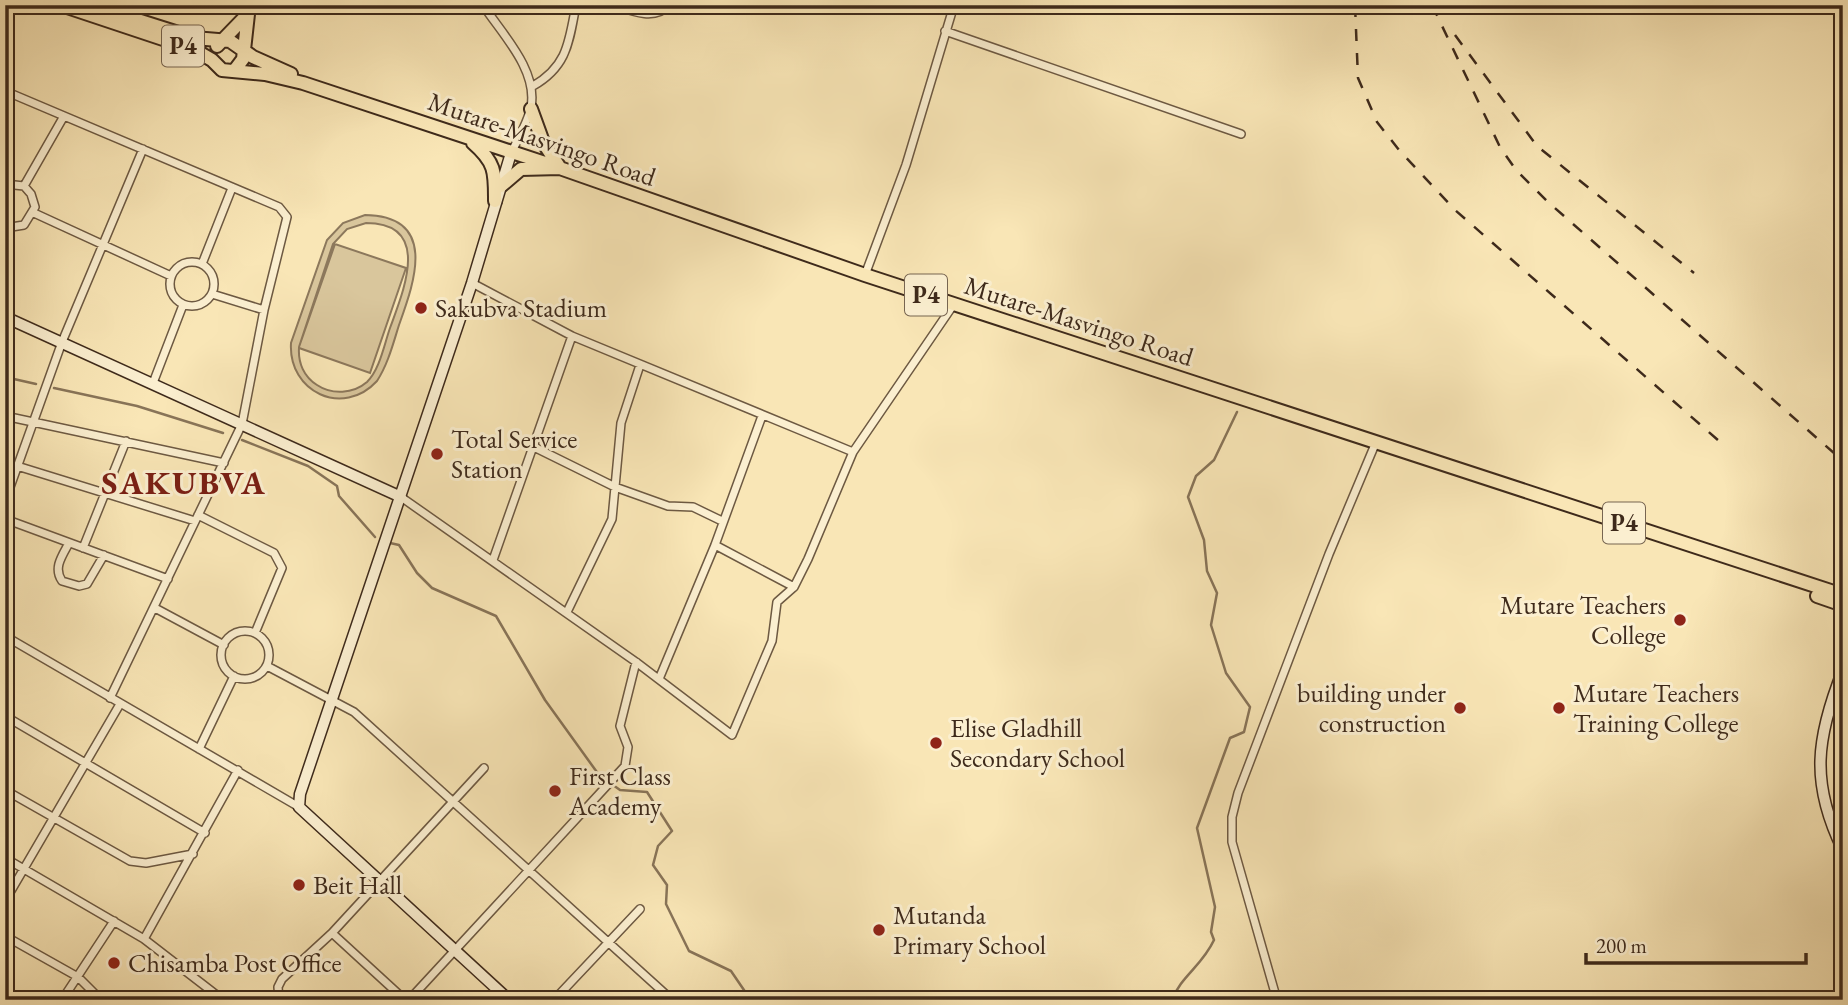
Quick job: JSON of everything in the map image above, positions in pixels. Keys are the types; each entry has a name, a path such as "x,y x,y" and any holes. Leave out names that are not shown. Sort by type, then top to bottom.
{"highway":[{"name":"Mutare-Masvingo Road","path":"61,5 192,49 212,60 222,70 303,83 560,168 865,275 1843,595"},
{"name":"Mutare-Masvingo Road","path":"90,5 194,38 219,43 230,41 243,51 303,83"},
{"path":"212,60 214,48 250,9"},
{"path":"234,71 243,62 250,9"},
{"path":"531,109 543,142 560,168"},
{"path":"466,138 491,160 495,175 495,201"},
{"path":"501,186 521,169 560,168"},
{"path":"1762,570 1776,582 1843,605"}],"street":[{"path":"299,807 471,283 495,201 511,153 531,109 533,86 513,48 483,5"},
{"path":"533,86 548,77 565,56 576,5"},
{"path":"614,5 642,14 657,13 669,5"},
{"path":"865,275 906,164 954,5"},
{"path":"945,31 1241,134"},
{"path":"5,90 279,207 287,217 264,310 242,425 110,698"},
{"path":"24,186 64,116"},
{"path":"5,501 62,342 143,149"},
{"path":"5,184 24,186 34,200 34,213 24,225 5,228"},
{"path":"202,264 232,188"},
{"path":"34,213 171,276"},
{"path":"181,264 202,264 214,281 212,294 196,306 183,305 173,295 171,276 181,264"},
{"path":"471,283 572,337 853,452"},
{"path":"212,294 264,310"},
{"path":"5,317 401,497 567,612 732,735 772,641 777,602 794,587 853,452 954,304"},
{"path":"153,383 183,305"},
{"path":"493,560 572,337"},
{"path":"567,612 612,519 621,423 640,365"},
{"path":"5,416 224,463"},
{"path":"659,679 715,545 762,416"},
{"path":"83,548 125,441"},
{"path":"1277,1000 1232,842 1232,817 1238,793 1296,640 1376,442"},
{"path":"534,447 615,487 668,506 693,507 722,521"},
{"path":"17,466 196,518 274,553 282,568 256,633"},
{"path":"5,519 168,579"},
{"path":"69,542 58,566 57,574 62,581 86,584 104,555"},
{"path":"715,545 794,587"},
{"path":"155,608 224,645"},
{"path":"234,676 222,659 224,645 235,633 256,633"},
{"path":"234,676 255,677 267,666 268,648 256,633"},
{"path":"5,636 299,807 509,1000"},
{"path":"331,933 407,1000 622,770 627,761 628,747 620,726 636,662"},
{"path":"267,666 354,712 672,1000"},
{"path":"1843,670 1821,736 1819,766 1823,803 1843,850"},
{"path":"199,749 234,676"},
{"path":"5,901 120,704"},
{"path":"5,716 205,833"},
{"path":"279,1000 278,987 282,979 331,933 484,768"},
{"path":"144,939 238,771"},
{"path":"5,790 138,864 193,854"},
{"path":"5,858 144,939 223,1000"},
{"path":"554,1000 640,909"},
{"path":"62,1000 114,921"},
{"path":"5,936 78,977 101,1000"}],"shaded area":[{"path":"365,215 388,218 404,227 412,239 415,255 410,290 381,374 377,381 363,392 349,398 334,398 320,394 298,375 292,360 291,343 327,240 343,223","holes":["366,223 387,226 400,234 406,247 408,262 406,279 378,364 367,382 355,389 336,392 323,388 305,374 299,348 370,373 406,268 335,244 299,347 333,244 347,229"]}],"waterway":[{"path":"5,377 36,384"},
{"path":"54,388 137,406 223,433"},
{"path":"1172,1000 1214,940 1211,932 1215,907 1197,828 1230,738 1244,732 1250,707 1226,673 1211,625 1217,593 1207,571 1204,540 1188,497 1196,476 1214,460 1237,412"},
{"path":"242,440 308,466 337,486 339,496 375,537"},
{"path":"390,543 399,545 417,573 432,588 496,616 545,700 599,775 620,790 647,792 672,831 658,846 653,865 667,885 666,904 689,951 731,971 746,993 758,1000"}],"railway":[{"path":"1355,5 1358,78 1377,122 1399,150 1455,210 1719,441"},
{"path":"1432,5 1500,147 1516,170 1548,202 1843,461"},
{"path":"1455,35 1537,146 1694,273"}],"place":[{"name":"Sakubva Stadium","path":"421,308"},
{"name":"Total Service Station","path":"437,454"},
{"name":"Mutare Teachers College","path":"1680,620"},
{"name":"building under construction","path":"1460,708"},
{"name":"Mutare Teachers Training College","path":"1559,708"},
{"name":"Elise Gladhill Secondary School","path":"936,743"},
{"name":"First Class Academy","path":"555,791"},
{"name":"Beit Hall","path":"299,885"},
{"name":"Mutanda Primary School","path":"879,930"},
{"name":"Chisamba Post Office","path":"114,963"}],"district":[{"name":"SAKUBVA","path":"184,482"}]}
